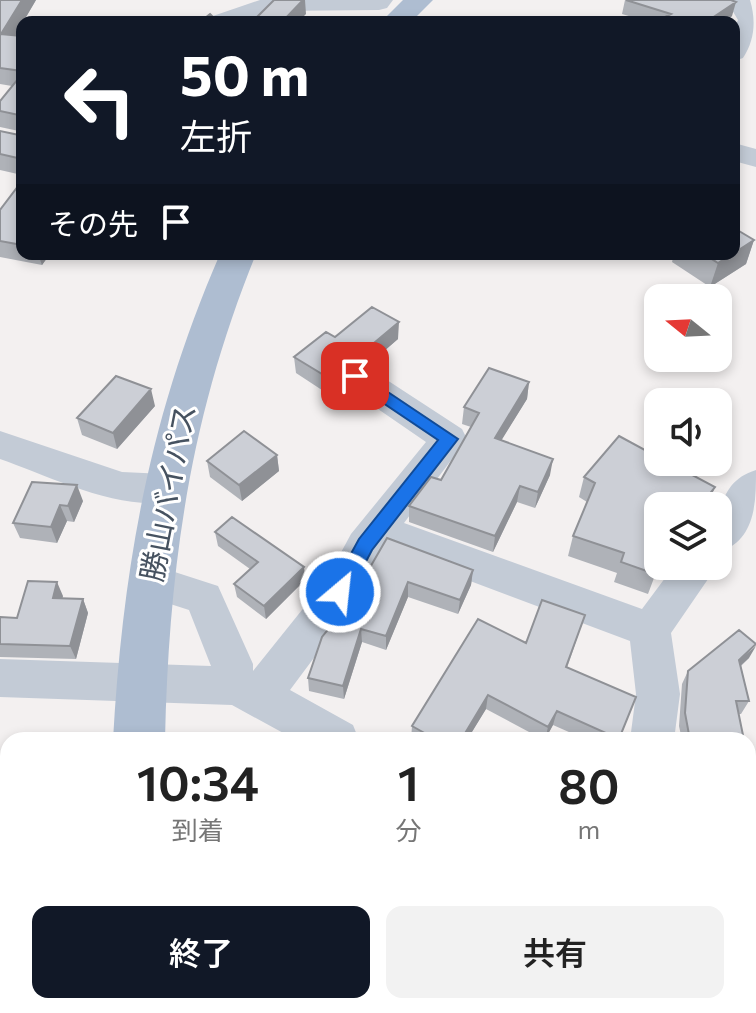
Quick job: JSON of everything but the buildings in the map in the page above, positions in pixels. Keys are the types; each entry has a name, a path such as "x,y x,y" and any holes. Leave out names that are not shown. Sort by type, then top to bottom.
{"main road":[{"path":"402,16 419,0"},
{"name":"勝山バイパス","path":"139,732 140,681 150,581 165,489 185,402 236,260"}],"street":[{"path":"237,16 272,4 379,3 381,0"},
{"path":"740,36 748,14"},
{"path":"246,691 340,592 365,545 449,439 355,376"},
{"path":"0,445 121,486 165,489"},
{"path":"732,517 756,484"},
{"path":"378,530 650,630"},
{"path":"653,732 658,694 650,630 687,580"},
{"path":"150,581 204,598 246,691"},
{"path":"0,678 140,681 246,691 322,732"}],"route":[{"path":"340,592 365,545 449,439 355,376"}]}
